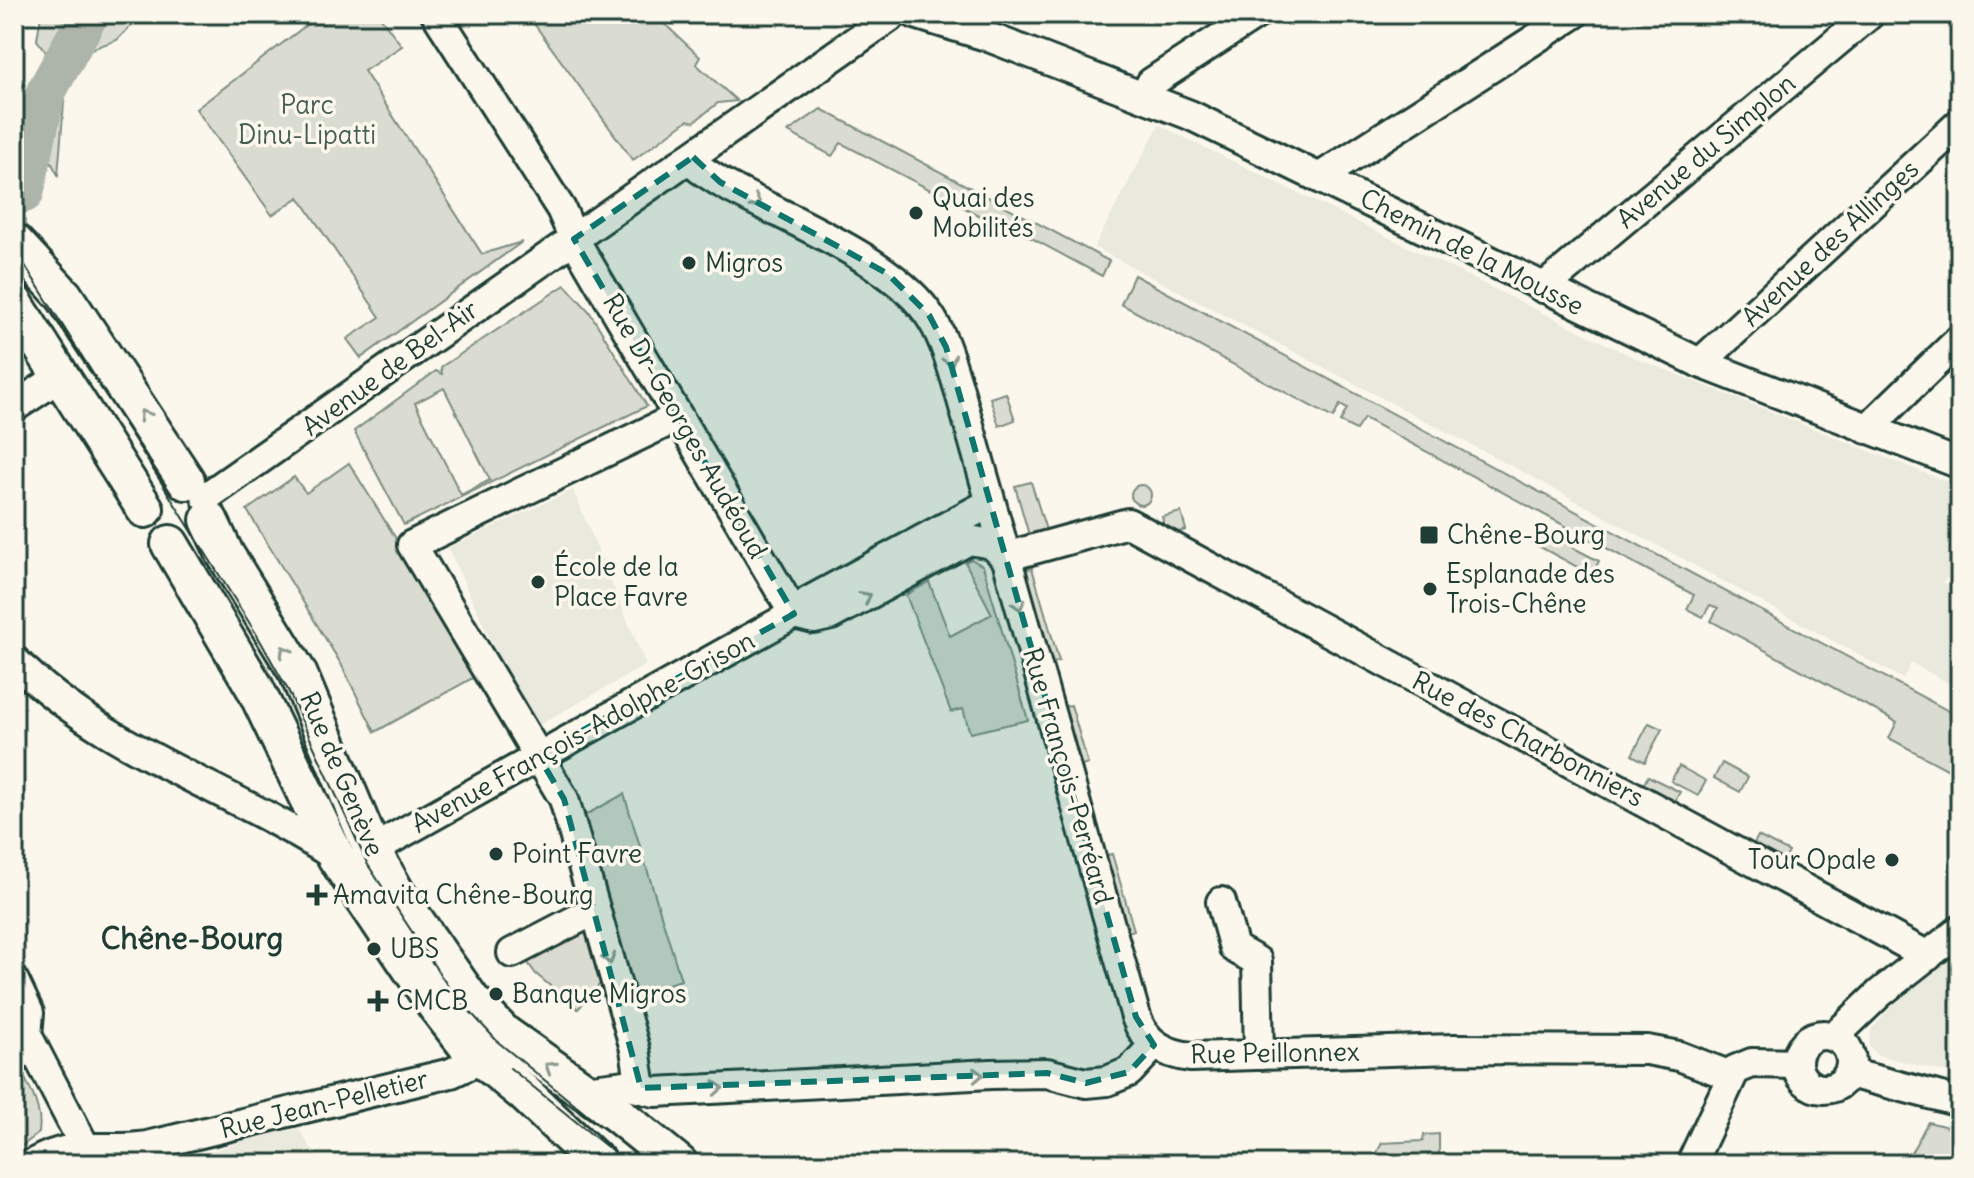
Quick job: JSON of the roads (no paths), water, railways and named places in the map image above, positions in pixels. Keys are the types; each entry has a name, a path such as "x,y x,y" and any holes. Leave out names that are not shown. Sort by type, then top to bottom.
{"main road":[{"name":"Rue de Genève","path":"14,242 64,296 200,499 225,554 298,673 372,850 396,893 471,1000 493,1047 524,1093 599,1164"},
{"name":"Rue de Genève","path":"14,303 145,509 147,525 153,535 170,544 255,688 336,857 455,1032 584,1090 679,1164"},
{"path":"145,509 158,486 167,482 200,499 197,538 182,545 170,544"}],"street":[{"path":"436,14 561,209 574,239"},
{"name":"Avenue de Bel-Air","path":"200,499 894,14"},
{"name":"Chemin de la Mousse","path":"915,14 986,36 1145,96 1322,176 1700,363 1960,464"},
{"name":"Chemin de la Mousse","path":"958,14 986,36"},
{"path":"1145,96 1151,83 1257,14"},
{"path":"1322,176 1574,14"},
{"name":"Avenue du Simplon","path":"1543,288 1870,14"},
{"name":"Avenue des Allinges","path":"1700,363 1960,123"},
{"name":"Rue François-Perréard","path":"693,157 700,169 720,182 868,262 913,295 929,315 946,347 1136,1017 1154,1045"},
{"name":"Rue Dr-Georges Audéoud","path":"574,239 794,614"},
{"path":"1867,429 1960,339"},
{"path":"14,407 61,376"},
{"path":"641,1088 635,1049 564,799 412,545 678,417"},
{"name":"Avenue François-Adolphe-Grison","path":"372,850 794,614 809,601 990,503"},
{"name":"Rue des Charbonniers","path":"1005,557 1128,523 1928,956"},
{"name":"Avenue François-Adolphe-Grison","path":"794,614 814,619 831,615 969,540 992,544 1005,557"},
{"path":"20,672 121,744 268,816 336,857"},
{"path":"268,816 285,803 300,784"},
{"path":"1221,902 1234,948 1257,961 1259,1055"},
{"path":"512,953 595,910"},
{"path":"1834,1037 1880,993 1960,930"},
{"path":"14,981 29,1013 21,1031 89,1155"},
{"path":"1824,1035 1834,1037 1849,1052 1849,1073 1835,1087 1815,1087 1806,1082 1797,1064 1804,1044 1824,1035"},
{"name":"Rue Peillonnex","path":"584,1090 625,1085 655,1092 1047,1073 1086,1083 1107,1081 1129,1072 1154,1045 1183,1056 1455,1049 1647,1050 1679,1056 1731,1076"},
{"name":"Rue Jean-Pelletier","path":"32,1164 69,1147 89,1155 159,1143 451,1073 493,1047"},
{"path":"1691,1164 1731,1076 1752,1063 1797,1064"},
{"path":"1849,1073 1960,1102"}],"waterway":[{"path":"24,193 46,92 89,14"}],"tram line":[{"path":"14,248 257,635 288,690 368,865 451,991 498,1042 647,1164"},
{"path":"510,1068 628,1164"}],"place":[{"name":"Quai des Mobilités","path":"916,213"},
{"name":"Migros","path":"689,263"},
{"name":"Chêne-Bourg","path":"1429,535"},
{"name":"École de la Place Favre","path":"538,582"},
{"name":"Esplanade des Trois-Chêne","path":"1430,589"},
{"name":"Point Favre","path":"496,854"},
{"name":"Tour Opale","path":"1892,860"},
{"name":"Amavita Chêne-Bourg","path":"317,895"},
{"name":"UBS","path":"374,949"},
{"name":"Banque Migros","path":"496,994"},
{"name":"CMCB","path":"378,1001"}],"district":[{"name":"Chêne-Bourg","path":"192,939"}],"park label":[{"name":"Parc Dinu-Lipatti","path":"307,120"}]}
